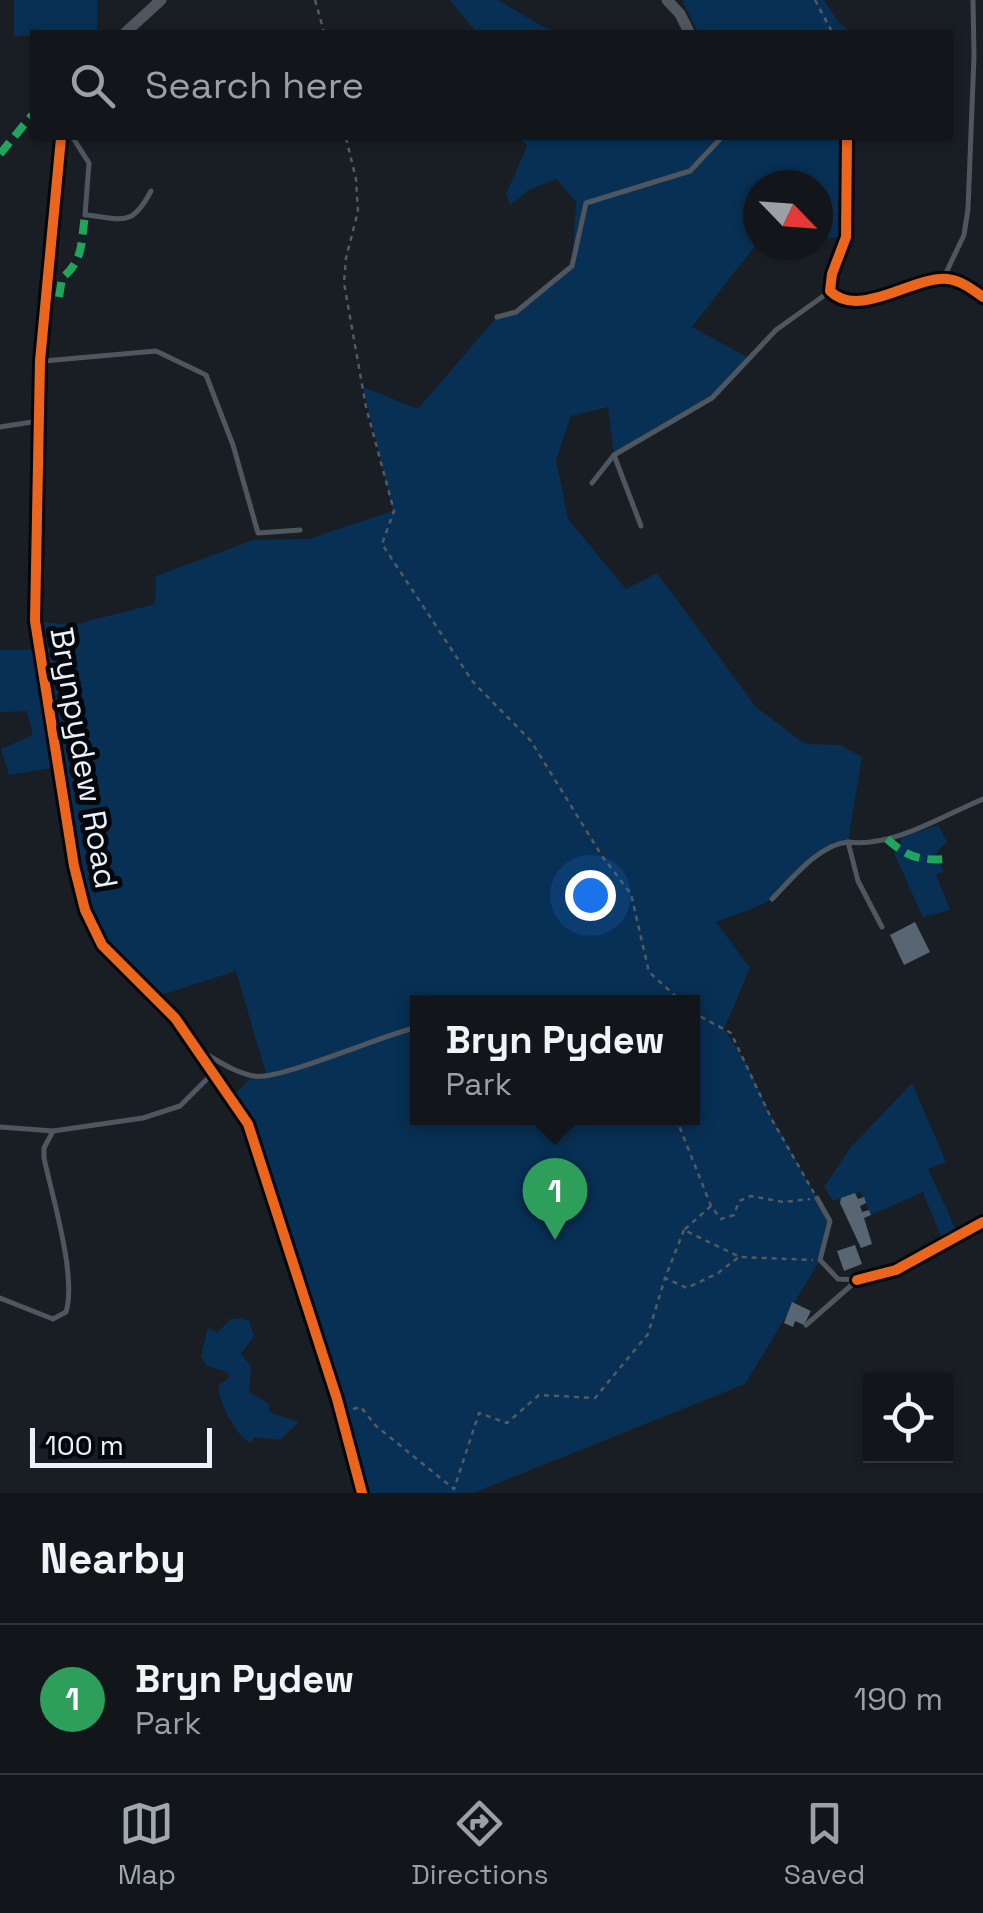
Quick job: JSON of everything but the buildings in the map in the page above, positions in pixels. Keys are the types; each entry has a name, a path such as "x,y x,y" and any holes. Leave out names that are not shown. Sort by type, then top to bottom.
{"street":[{"path":"128,30 161,0"},
{"path":"667,0 688,30"},
{"name":"Brynpydew Road","path":"61,140 40,361 35,622 74,866 86,910 102,944 175,1018 248,1124 362,1493"},
{"path":"847,140 846,237 830,291 847,300 868,299 921,281 944,279 954,280 983,297"},
{"path":"857,1280 896,1270 983,1222"}],"lane":[{"path":"944,279 964,235 968,209 974,56 972,0"},
{"path":"75,140 88,163 84,215 128,218 140,211 151,191"},
{"path":"497,317 516,312 572,266 586,203 690,171 719,140"},
{"path":"592,482 614,454 712,398 776,330 830,291"},
{"path":"40,361 156,352 206,375 258,533 300,530"},
{"path":"0,426 38,421"},
{"path":"614,454 641,526"},
{"path":"772,899 807,864 832,846 887,839 983,800"},
{"path":"848,842 858,881 882,927"},
{"path":"195,1048 238,1072 268,1078 410,1029"},
{"path":"0,1127 53,1131 163,1113 180,1106 213,1074"},
{"path":"0,1298 54,1319 66,1312 65,1258 44,1158 44,1148 53,1131"},
{"path":"817,1198 830,1221 820,1260 838,1278 857,1280"},
{"path":"806,1325 857,1280"}],"path":[{"path":"315,0 323,30"},
{"path":"815,0 831,30"},
{"path":"346,140 358,211 344,283 366,407 394,511 382,544 472,682 531,742 602,856 631,894 648,972 674,995"},
{"path":"679,1125 711,1206 721,1220 734,1215 739,1201 751,1196 783,1202 817,1198 771,1118 732,1033 700,1016"},
{"path":"340,1412 361,1407 376,1426 454,1489 479,1413 507,1423 540,1395 594,1398 648,1334 684,1230 711,1206"},
{"path":"684,1230 740,1256 820,1260"},
{"path":"665,1278 687,1288 718,1274 740,1256"}],"shaded area":[{"path":"14,0 97,0 97,30 30,30 30,36 14,36"},
{"path":"450,0 498,0 552,30 474,30"},
{"path":"682,0 824,0 838,22 848,30 697,30"},
{"path":"522,140 847,140 846,237 833,237 833,170 743,170 744,260 692,327 749,358 712,398 614,455 608,407 571,416 556,460 568,519 626,589 657,573 756,707 805,744 840,745 862,757 848,842 816,858 768,901 716,922 750,968 724,1029 747,1064 830,1221 820,1260 745,1384 473,1493 362,1493 248,1124 232,1097 253,1076 267,1077 236,971 155,997 94,931 58,767 9,775 1,749 33,735 27,711 0,712 0,650 39,650 35,621 73,625 155,604 156,576 253,540 308,539 393,511 363,387 418,409 497,317 516,312 572,266 576,202 556,179 529,190 510,205 506,194 527,146"},
{"path":"938,825 947,842 935,854 944,871 936,875 950,910 923,917 894,853 902,837"},
{"path":"912,1083 946,1162 928,1169 957,1232 942,1239 923,1192 871,1215 861,1192 833,1201 824,1187 851,1147"},
{"path":"231,1319 249,1321 254,1336 241,1354 251,1366 249,1392 269,1404 269,1412 299,1422 280,1440 255,1437 250,1443 245,1439 221,1399 219,1385 230,1377 227,1372 207,1366 201,1356 208,1328 218,1332"}],"marked path":[{"path":"0,154 30,117"},
{"path":"59,297 62,278 80,250 85,215"},
{"path":"887,839 914,856 947,859"}],"cycle path":[{"path":"61,140 40,361 35,621 74,866 85,910 102,945 175,1018 248,1124 337,1399 362,1493"},
{"path":"847,140 846,237 830,291 842,299 856,301 947,279 983,297"},
{"path":"857,1280 896,1270 983,1222"}],"place":[{"name":"Bryn Pydew","path":"555,1240"}]}
